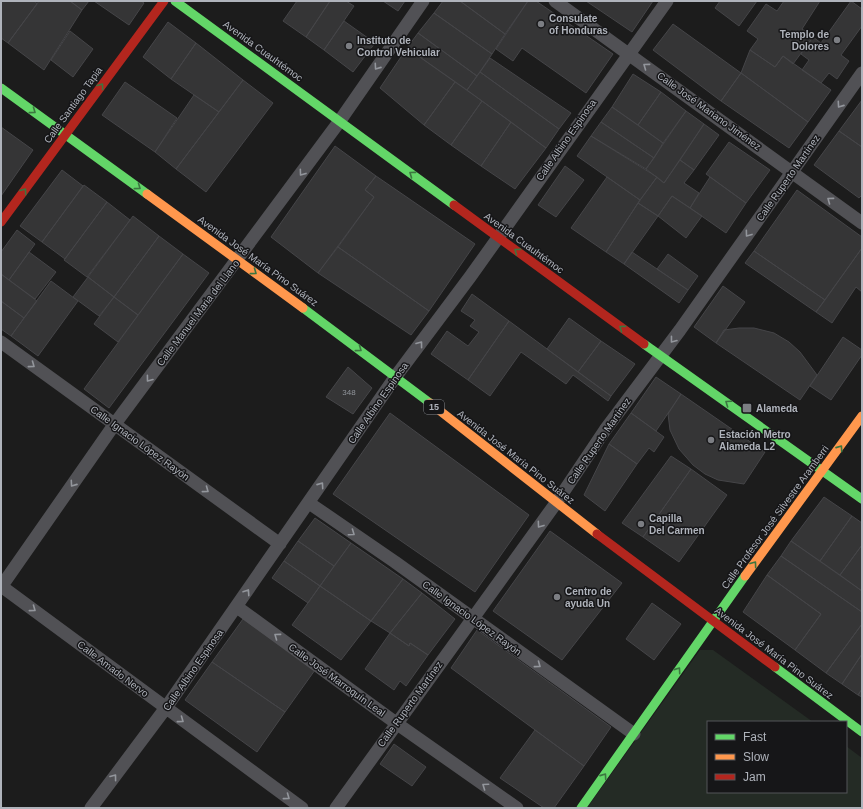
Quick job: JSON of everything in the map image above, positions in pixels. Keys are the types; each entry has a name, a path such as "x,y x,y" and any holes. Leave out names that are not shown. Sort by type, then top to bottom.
{"main road":[{"name":"Calle Santiago Tapia","path":"1,222 164,1"},
{"name":"Avenida Cuauhtémoc","path":"176,1 660,356 862,499"},
{"name":"Avenida José María Pino Suárez","path":"1,88 396,376 556,503 862,732"},
{"name":"Calle Profesor José Silvestre Aramberri","path":"581,808 713,621 862,416"}],"street":[{"name":"Calle Manuel Maria del Llano","path":"1,587 114,424 238,260 339,122 423,1"},
{"name":"Calle José Mariano Jiménez","path":"555,1 630,53 862,223"},
{"name":"Calle Albino Espinosa","path":"91,808 165,709 396,376 498,237 667,1"},
{"name":"Calle Ruperto Martínez","path":"336,808 556,503 605,430 792,173 862,73"},
{"name":"Calle Ignacio López Rayón","path":"1,342 280,544"},
{"name":"Calle Ignacio López Rayón","path":"309,503 634,734"},
{"name":"Calle Amado Nervo","path":"1,587 165,709 302,808"},
{"name":"Calle José Marroquín Leal","path":"237,606 396,723 517,808"}],"shaded area":[{"path":"700,650 713,650 812,721 707,721 707,793 847,793 847,747 862,758 862,808 587,808"}],"building":[{"path":"1,1 35,1 37,4 8,43 1,38"},
{"path":"39,1 70,1 82,10 44,70 8,43"},
{"path":"70,1 89,1 82,10"},
{"path":"94,1 141,1 144,3 129,25"},
{"path":"297,1 330,1 306,37 283,21"},
{"path":"330,1 346,1 354,6 324,50 306,37"},
{"path":"383,1 405,1 398,11"},
{"path":"443,1 460,1 505,34 492,54 434,13"},
{"path":"460,1 528,1 505,34"},
{"name":"Consulate of Honduras","path":"528,1 536,1 613,54 586,93 522,48 513,61 496,49"},
{"path":"586,1 653,1 632,32"},
{"path":"720,1 757,1 739,26 715,8"},
{"path":"784,1 820,1 802,29 813,37 793,64 783,56 775,67 750,50 758,39 747,31 766,4 777,11"},
{"name":"Templo de Dolores","path":"851,1 862,9 862,26 841,55 849,61 837,79 829,73 821,83 802,70 809,60 801,54 813,37 821,43"},
{"path":"434,13 492,54 477,76 418,33"},
{"name":"Instituto de Control Vehicular","path":"344,21 375,43 353,72 324,50"},
{"path":"168,22 196,43 171,79 143,57"},
{"path":"673,24 741,73 721,101 653,50"},
{"path":"70,31 93,49 73,77 51,60"},
{"path":"418,33 477,76 467,90 407,48"},
{"path":"196,43 243,80 219,112 171,79"},
{"path":"407,48 455,82 424,125 380,88"},
{"path":"750,50 775,67 783,56 831,90 808,122 741,73"},
{"path":"490,58 571,113 559,129 480,72"},
{"path":"480,72 559,129 546,148 467,90"},
{"path":"741,73 808,122 789,148 721,101"},
{"path":"633,74 661,92 638,125 612,107"},
{"path":"243,80 273,103 206,192 176,169"},
{"path":"125,82 177,118 155,152 102,115"},
{"path":"455,82 482,101 451,145 424,125"},
{"path":"661,92 686,111 663,143 638,125"},
{"path":"194,95 219,112 176,169 155,152"},
{"path":"862,100 862,147 839,131"},
{"path":"482,101 511,122 481,166 451,145"},
{"path":"612,107 663,143 654,158 601,122"},
{"path":"686,111 704,124 664,183 646,169"},
{"path":"511,122 546,148 515,189 481,166"},
{"path":"601,122 654,158 646,169 591,136"},
{"path":"704,124 719,135 694,170 680,160"},
{"path":"1,127 33,150 1,196"},
{"path":"839,131 862,147 862,195 859,198 814,165"},
{"path":"591,136 657,177 640,200 577,156"},
{"path":"729,142 770,170 746,203 706,174"},
{"path":"335,146 376,176 365,190 374,197 318,273 271,237"},
{"path":"680,160 694,170 684,183 699,193 690,208 672,196 658,216 638,203 657,177 664,183"},
{"path":"565,166 584,180 556,217 538,205"},
{"path":"62,170 83,186 42,242 20,226"},
{"path":"376,176 475,244 429,311 338,247 374,197 365,190"},
{"path":"607,177 640,200 606,252 571,228"},
{"path":"710,177 746,203 726,233 690,208"},
{"path":"84,185 107,202 65,259 42,242"},
{"path":"797,190 862,237 862,248 825,300 754,251"},
{"path":"672,196 702,216 686,238 658,216"},
{"path":"107,202 130,220 87,277 64,260"},
{"path":"638,203 658,216 624,264 606,252"},
{"path":"133,216 159,236 114,297 88,277"},
{"path":"17,230 35,244 9,280 1,274 1,252"},
{"path":"159,236 183,254 138,315 114,297"},
{"path":"338,247 429,311 411,335 318,273"},
{"path":"862,248 862,292 856,287 832,323 816,312"},
{"path":"754,251 825,300 816,312 745,263"},
{"path":"29,252 56,272 35,299 9,280"},
{"path":"632,252 688,290 679,303 624,264"},
{"path":"183,254 209,273 109,408 84,389"},
{"path":"668,254 698,276 688,290 657,269"},
{"path":"1,274 37,301 24,318 1,301"},
{"path":"88,277 114,297 99,316 73,297"},
{"path":"51,281 78,301 38,356 11,336"},
{"path":"723,286 745,302 716,343 694,327"},
{"path":"472,294 509,321 468,380 431,354 447,331 468,346 479,332 470,326 475,320 461,311"},
{"path":"114,297 138,315 118,342 94,324"},
{"path":"1,301 24,318 11,336 1,329"},
{"path":"569,318 601,341 578,372 547,349"},
{"path":"509,321 611,396 608,401 573,375 566,384 521,352 490,396 468,380"},
{"name":"Estación Metro Alameda L2","path":"754,328 774,333 789,342 800,352 817,375 800,400 716,343 724,330"},
{"path":"843,337 862,350 862,355 831,400 810,386"},
{"path":"601,341 635,364 611,396 578,372"},
{"path":"348,367 372,388 353,414 326,397"},
{"path":"656,377 681,394 656,431 631,413"},
{"name":"Estación Metro Alameda L2","path":"681,394 765,452 744,484 718,480 705,474 693,465 679,449 670,430 668,414"},
{"path":"390,413 529,515 475,592 333,494"},
{"path":"631,413 664,437 654,452 649,448 637,464 609,444"},
{"path":"609,444 637,464 605,511 584,495"},
{"path":"671,456 691,469 643,537 622,523"},
{"path":"691,469 727,495 679,562 643,537"},
{"path":"824,497 852,516 820,561 791,541"},
{"path":"852,516 862,523 862,545 840,575 820,561"},
{"path":"315,518 351,543 334,566 298,541"},
{"name":"Centro de ayuda Un","path":"550,531 622,583 562,660 493,611"},
{"path":"298,541 334,566 320,586 284,561"},
{"path":"791,541 862,591 862,612 781,556"},
{"path":"351,543 403,579 371,621 320,586"},
{"path":"862,545 862,591 840,575"},
{"path":"781,556 862,612 862,624 826,673 795,650 821,614 767,575"},
{"path":"284,561 320,586 308,603 272,578"},
{"path":"767,575 821,614 795,650 743,612"},
{"path":"403,579 422,593 390,633 371,621"},
{"path":"320,586 371,621 341,660 292,625"},
{"path":"422,593 455,619 428,655 410,643 409,646 390,633"},
{"path":"652,603 681,624 654,660 626,639"},
{"path":"243,619 315,670 285,712 212,662"},
{"path":"862,624 862,654 842,684 826,673"},
{"path":"477,630 611,727 584,766 451,668"},
{"path":"390,633 409,646 410,643 428,655 406,686 400,681 394,690 365,669"},
{"path":"862,654 862,689 858,695 842,684"},
{"path":"212,662 285,712 257,752 185,700"},
{"path":"862,689 862,697 858,695"},
{"path":"535,730 584,766 554,808 544,808 500,778"},
{"path":"394,744 426,767 412,786 380,764"}],"traffic: fast":[{"path":"175,1 454,205"},
{"path":"1,88 147,194"},
{"path":"303,308 430,403"},
{"path":"644,344 862,499"},
{"path":"581,808 745,576"},
{"path":"775,667 862,732"}],"traffic: slow":[{"path":"147,194 303,308"},
{"path":"430,403 597,534"},
{"path":"745,576 862,416"}],"traffic: jam":[{"path":"1,222 164,1"},
{"path":"454,205 644,344"},
{"path":"597,534 775,667"}],"place":[{"name":"Consulate of Honduras","path":"541,24"},
{"name":"Templo de Dolores","path":"837,40"},
{"name":"Instituto de Control Vehicular","path":"349,46"},
{"name":"Alameda","path":"747,408"},
{"name":"Estación Metro Alameda L2","path":"711,440"},
{"name":"Capilla Del Carmen","path":"641,524"},
{"name":"Centro de ayuda Un","path":"557,597"}]}
